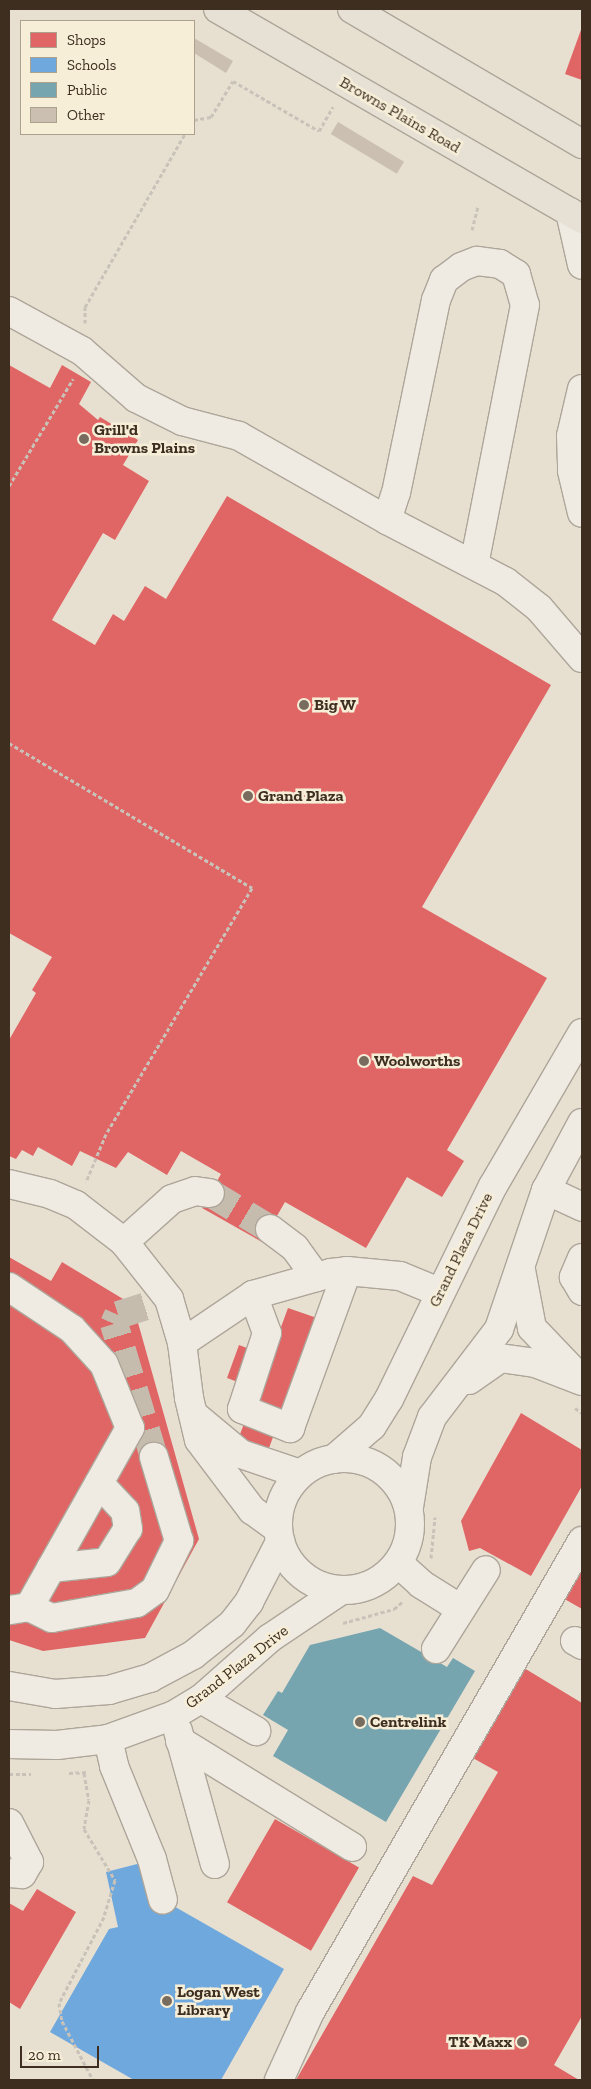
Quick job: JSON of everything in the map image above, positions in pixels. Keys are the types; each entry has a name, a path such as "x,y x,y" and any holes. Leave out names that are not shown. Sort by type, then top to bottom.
{"main road":[{"name":"Browns Plains Road","path":"218,9 347,85 576,215"},
{"path":"352,9 581,142"}],"street":[{"path":"576,215 582,266"},
{"path":"387,520 396,493 436,300 444,280 461,267 477,261 500,264 516,274 525,305 474,564"},
{"path":"9,311 82,351 136,398 182,421 239,436 387,520 506,582 539,608 579,659"},
{"path":"582,388 571,436 572,471 582,513"},
{"name":"Grand Plaza Drive","path":"334,1459 360,1438 380,1414 492,1186 582,1033"},
{"path":"9,1184 50,1194 76,1205 124,1242 169,1300 182,1343 199,1440 214,1462 252,1510 278,1535 288,1561 302,1576 320,1586 340,1591 363,1589 382,1579 398,1563 408,1546 411,1526 409,1507 418,1457 432,1417 499,1329 546,1190 582,1124"},
{"path":"546,1190 582,1207"},
{"path":"124,1242 172,1199 195,1191 210,1193"},
{"path":"270,1229 295,1248 316,1277"},
{"path":"582,1258 574,1277 582,1291"},
{"path":"520,1269 532,1328 582,1380"},
{"path":"182,1343 253,1295 316,1277 346,1271 400,1276 439,1292"},
{"path":"253,1295 267,1334 242,1409 290,1428 346,1271"},
{"path":"9,1287 72,1328 104,1364 130,1428 51,1568 19,1609 52,1618 137,1603 155,1590 179,1541 154,1457"},
{"path":"451,1392 500,1358 534,1363 582,1380"},
{"path":"193,1414 241,1454 300,1474"},
{"path":"9,1686 55,1694 109,1690 150,1678 193,1654 232,1624 249,1602 278,1535 283,1498 300,1474 316,1464 334,1459 353,1458 372,1464 388,1474 400,1489 409,1507"},
{"path":"51,1568 107,1562 128,1530 124,1511 99,1483"},
{"path":"279,2080 310,2012 582,1541"},
{"path":"398,1563 421,1584 461,1609"},
{"path":"436,1649 486,1570"},
{"name":"Grand Plaza Drive","path":"9,1749 108,1739 177,1728 201,1698 270,1638 340,1591"},
{"path":"201,1698 256,1731"},
{"path":"177,1728 352,1847"},
{"path":"177,1728 215,1864"},
{"path":"108,1739 114,1766 157,1873 163,1900"},
{"path":"9,1823 29,1862 22,1874 9,1873"}],"path":[{"path":"195,120 211,117 233,81 319,131 347,85"},
{"path":"9,486 77,374 82,351 84,307 184,135"},
{"path":"472,230 478,206"},
{"path":"9,743 252,888 106,1134 76,1205"},
{"path":"84,1772 89,1800 84,1829 115,1880 104,1917 59,2003 62,2021 93,2080"}],"building: Shops":[{"path":"582,27 582,80 565,74"},
{"name":"Grand Plaza","path":"9,365 50,388 62,365 91,382 79,404 98,420 100,417 138,440 123,465 149,481 115,540 103,533 52,620 95,645 113,614 124,621 145,586 166,599 227,496 551,685 422,907 547,978 447,1150 464,1161 442,1197 407,1177 366,1248 285,1202 262,1242 202,1208 221,1174 181,1151 167,1175 128,1152 116,1168 80,1151 72,1166 38,1147 33,1156 22,1150 16,1159 9,1156 9,1040 36,993 32,990 52,957 9,933"},
{"path":"9,1257 51,1281 62,1262 133,1305 199,1539 145,1638 43,1651 9,1640"},
{"path":"288,1308 317,1318 269,1448 239,1437 257,1389 227,1378 239,1345 270,1357"},
{"path":"521,1413 582,1450 582,1486 531,1576 480,1548 469,1551 461,1521"},
{"path":"582,1560 582,1609 561,1597"},
{"path":"524,1668 582,1703 582,2016 554,2065 579,2080 296,2080 413,1876 432,1885 498,1772 471,1757"},
{"path":"275,1819 359,1868 311,1951 227,1902"},
{"path":"37,1889 76,1912 20,2009 9,2002 9,1903 23,1911"}],"building: Schools":[{"name":"Logan West Library","path":"145,1862 163,1900 284,1969 221,2080 134,2080 50,2032 109,1929 118,1927 106,1872"}],"building: Public":[{"name":"Centrelink","path":"380,1628 447,1667 453,1658 475,1671 386,1822 273,1756 288,1730 263,1715 278,1691 282,1693 310,1645"}],"building: Other":[{"path":"195,39 233,61 226,73 195,54"},
{"path":"338,122 404,162 397,174 331,134"}],"tunnel":[{"path":"210,1193 270,1229"},
{"path":"154,1457 114,1324 118,1315 169,1299"}],"place":[{"name":"Grill'd Browns Plains","path":"84,439"},
{"name":"Big W","path":"304,705"},
{"name":"Grand Plaza","path":"248,796"},
{"name":"Woolworths","path":"364,1061"},
{"name":"Centrelink","path":"360,1722"},
{"name":"Logan West Library","path":"167,2001"},
{"name":"TK Maxx","path":"522,2042"}]}
